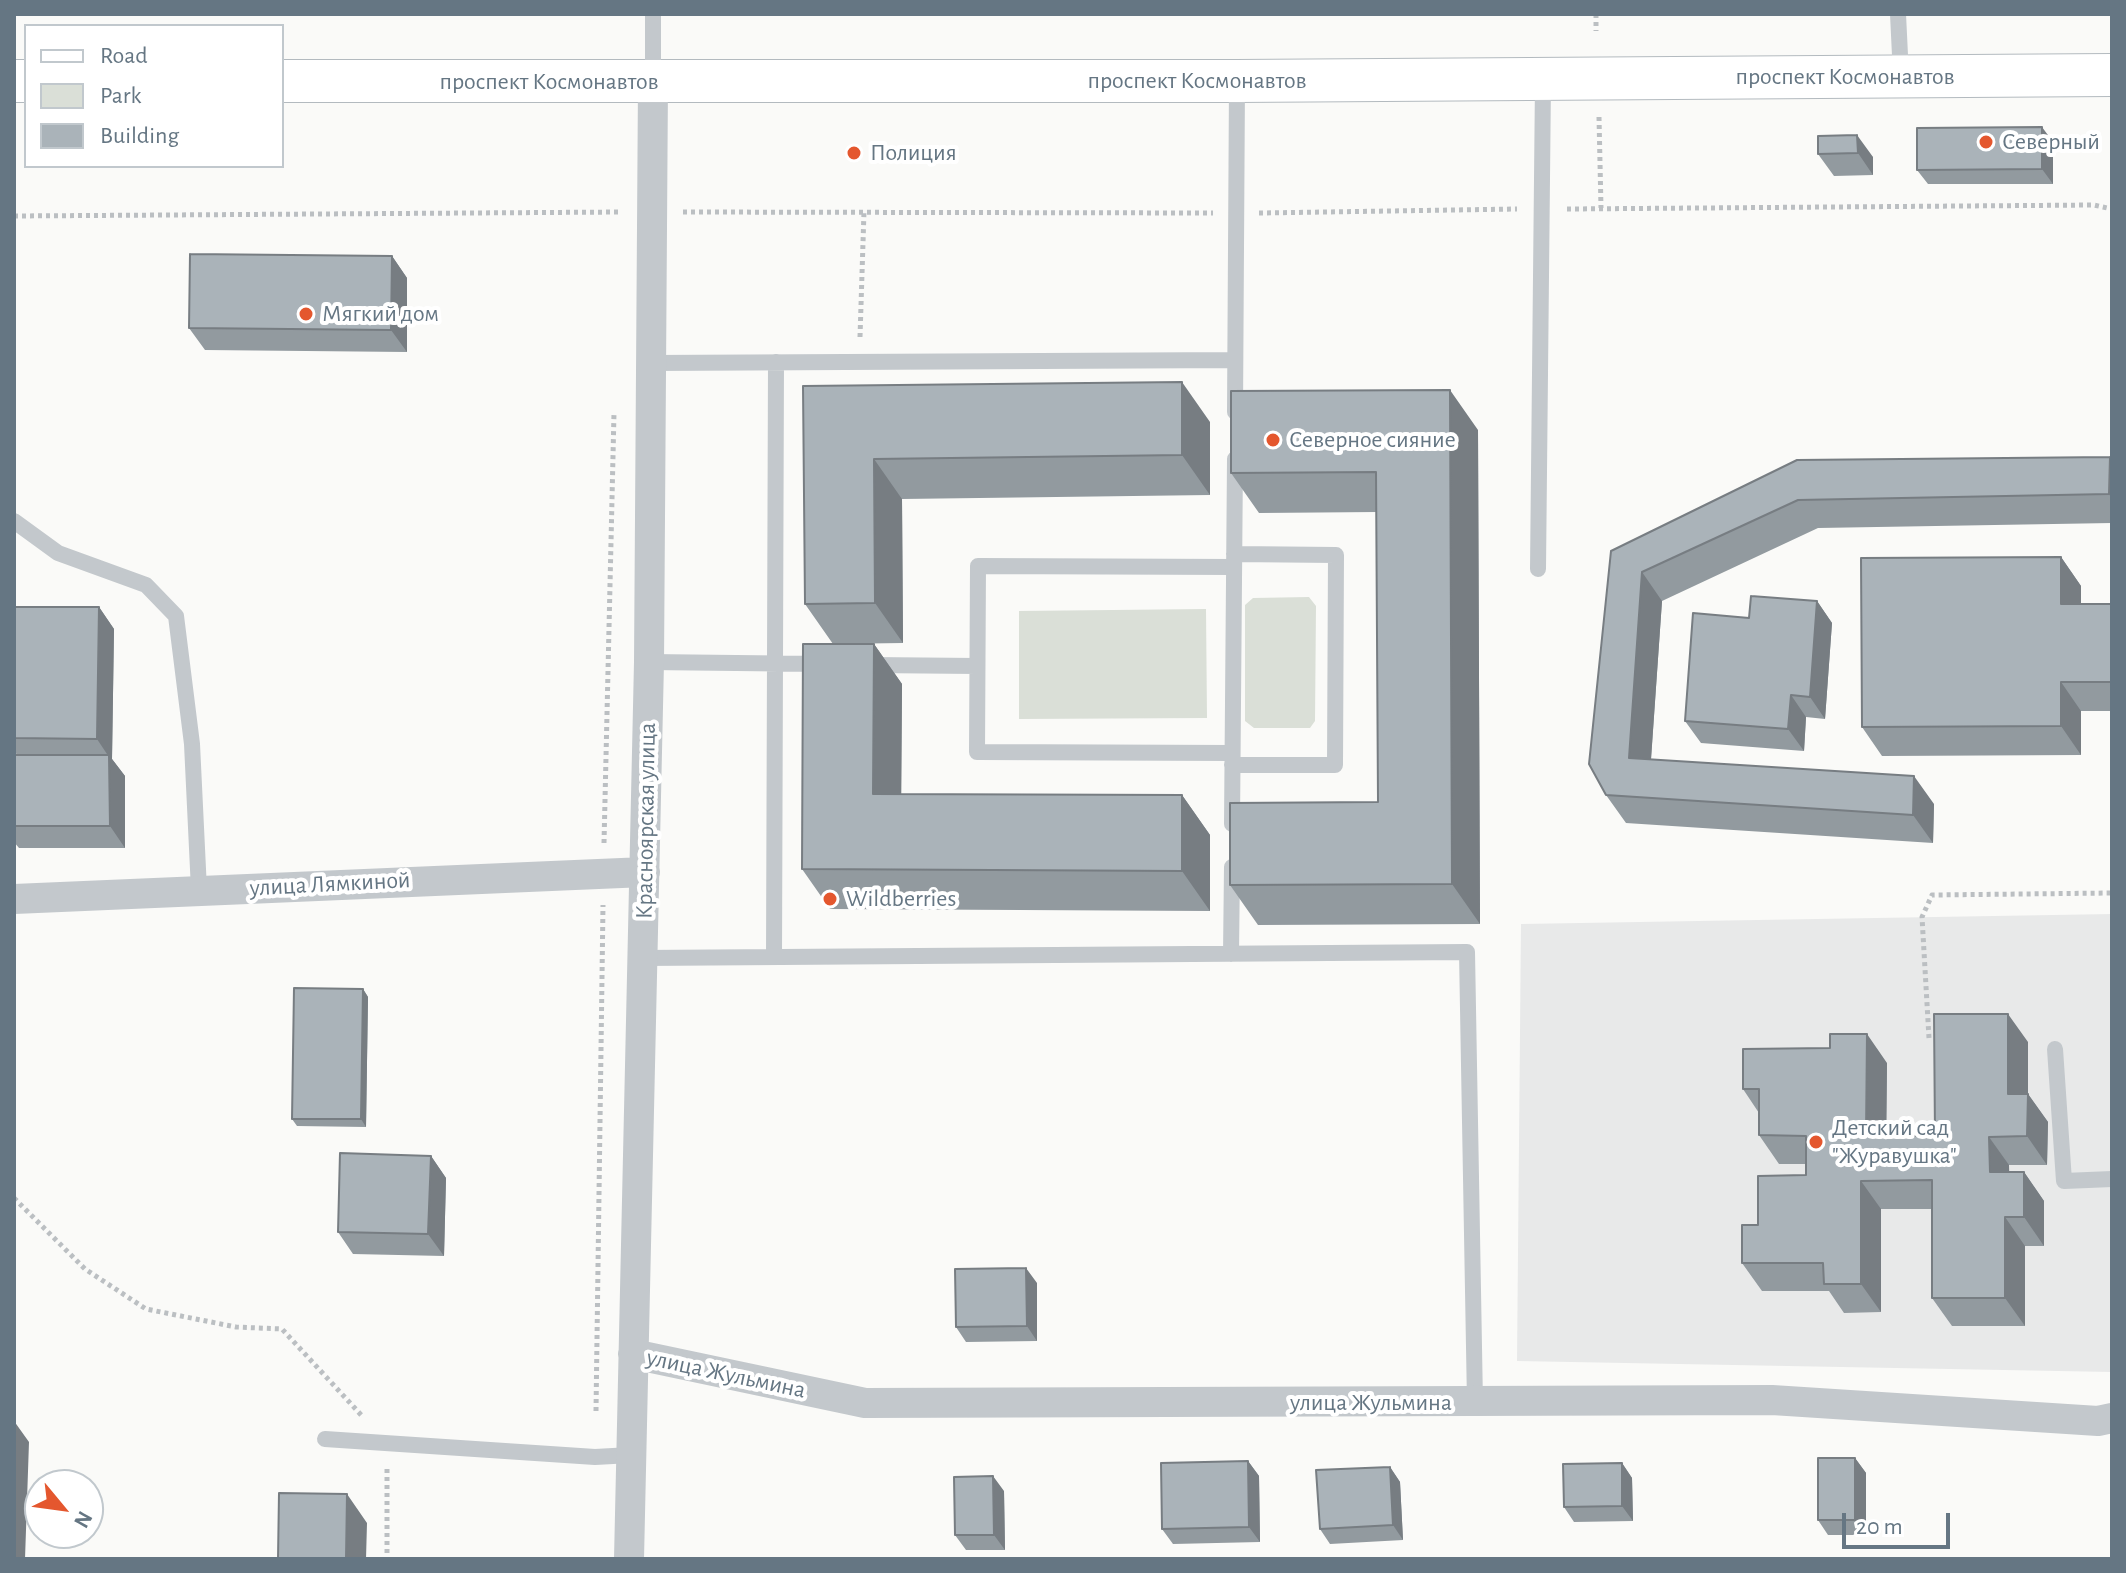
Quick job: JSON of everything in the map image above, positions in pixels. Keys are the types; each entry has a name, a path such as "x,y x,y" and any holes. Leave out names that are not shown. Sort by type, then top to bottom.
{"main road":[{"name":"проспект Космонавтов","path":"284,81 1237,81 2112,75"}],"street":[{"name":"Красноярская улица","path":"629,1559 649,662 653,82"},
{"name":"улица Лямкиной","path":"14,899 645,872"},
{"name":"улица Жульмина","path":"633,1354 865,1403 1772,1400 2098,1421 2112,1418"}],"lane":[{"path":"653,14 653,82"},
{"path":"1898,14 1901,77"},
{"path":"1538,569 1543,79"},
{"path":"1231,954 1237,81"},
{"path":"652,363 1235,360"},
{"path":"774,957 776,362"},
{"path":"14,521 58,553 146,585 176,616 192,744 199,890"},
{"path":"1336,555 1335,765 977,752 978,566 1234,561 1336,555"},
{"path":"649,662 977,666"},
{"path":"643,958 1467,952 1475,1403"},
{"path":"2055,1049 2064,1181 2112,1179"},
{"path":"325,1439 595,1457 631,1455"}],"path":[{"path":"1596,14 1596,31"},
{"path":"1599,115 1601,208"},
{"path":"14,216 864,211 1236,213 2094,205 2112,209"},
{"path":"859,362 864,211"},
{"path":"619,212 619,228"},
{"path":"595,1457 603,872 614,401"},
{"path":"1929,1038 1922,917 1932,895 2112,893"},
{"path":"14,1198 85,1269 146,1309 236,1327 282,1329 387,1442 387,1559"}],"shaded area":[{"name":"Детский сад \"Журавушка\"","path":"2112,914 2112,1372 1517,1361 1521,924"}],"green space":[{"path":"1309,597 1316,606 1315,721 1310,728 1254,728 1245,721 1245,605 1253,598"},
{"path":"1206,609 1207,718 1019,719 1019,611"}],"building":[{"path":"2042,127 2042,169 1917,170 1917,128"},
{"path":"1857,135 1858,153 1818,154 1818,136"},
{"name":"Мягкий дом","path":"190,254 392,256 391,330 189,328"},
{"path":"1182,382 1182,455 874,459 875,603 805,604 803,386"},
{"path":"1450,390 1452,884 1230,885 1230,803 1378,802 1376,472 1231,473 1231,391"},
{"path":"2110,457 2109,494 1798,500 1642,572 1629,758 1914,776 1913,815 1606,795 1589,764 1611,551 1797,460"},
{"path":"2061,557 2061,604 2111,604 2111,682 2061,682 2061,726 1862,727 1861,558"},
{"path":"1751,596 1817,601 1810,697 1791,695 1788,729 1685,721 1693,613 1749,618"},
{"path":"14,607 99,607 97,739 14,738"},
{"path":"803,644 874,644 873,794 1182,795 1182,871 802,869"},
{"path":"14,755 109,755 110,826 14,826"},
{"path":"294,988 363,989 361,1119 292,1119"},
{"path":"1934,1014 2008,1014 2008,1094 2028,1094 2027,1136 1989,1137 1990,1172 2024,1172 2024,1217 2005,1217 2005,1298 1932,1298 1932,1180 1861,1181 1861,1284 1824,1284 1823,1263 1742,1263 1742,1225 1758,1225 1758,1176 1806,1175 1806,1136 1759,1135 1759,1089 1743,1089 1743,1049 1830,1048 1830,1034 1867,1034 1866,1136 1935,1136"},
{"path":"340,1153 431,1156 428,1234 338,1232"},
{"path":"1026,1268 1027,1326 956,1327 955,1269"},
{"path":"1818,1458 1855,1458 1855,1520 1818,1520"},
{"path":"1248,1461 1249,1527 1162,1529 1161,1463"},
{"path":"1622,1463 1622,1506 1564,1507 1563,1464"},
{"path":"1390,1467 1393,1525 1320,1529 1316,1470"},
{"path":"993,1476 994,1535 955,1535 954,1477"},
{"path":"279,1493 347,1494 346,1559 278,1559"}],"place":[{"name":"Северный","path":"1986,142"},
{"name":"Полиция","path":"854,153"},
{"name":"Мягкий дом","path":"306,314"},
{"name":"Северное сияние","path":"1273,440"},
{"name":"Wildberries","path":"830,899"},
{"name":"Детский сад \"Журавушка\"","path":"1816,1142"}]}
